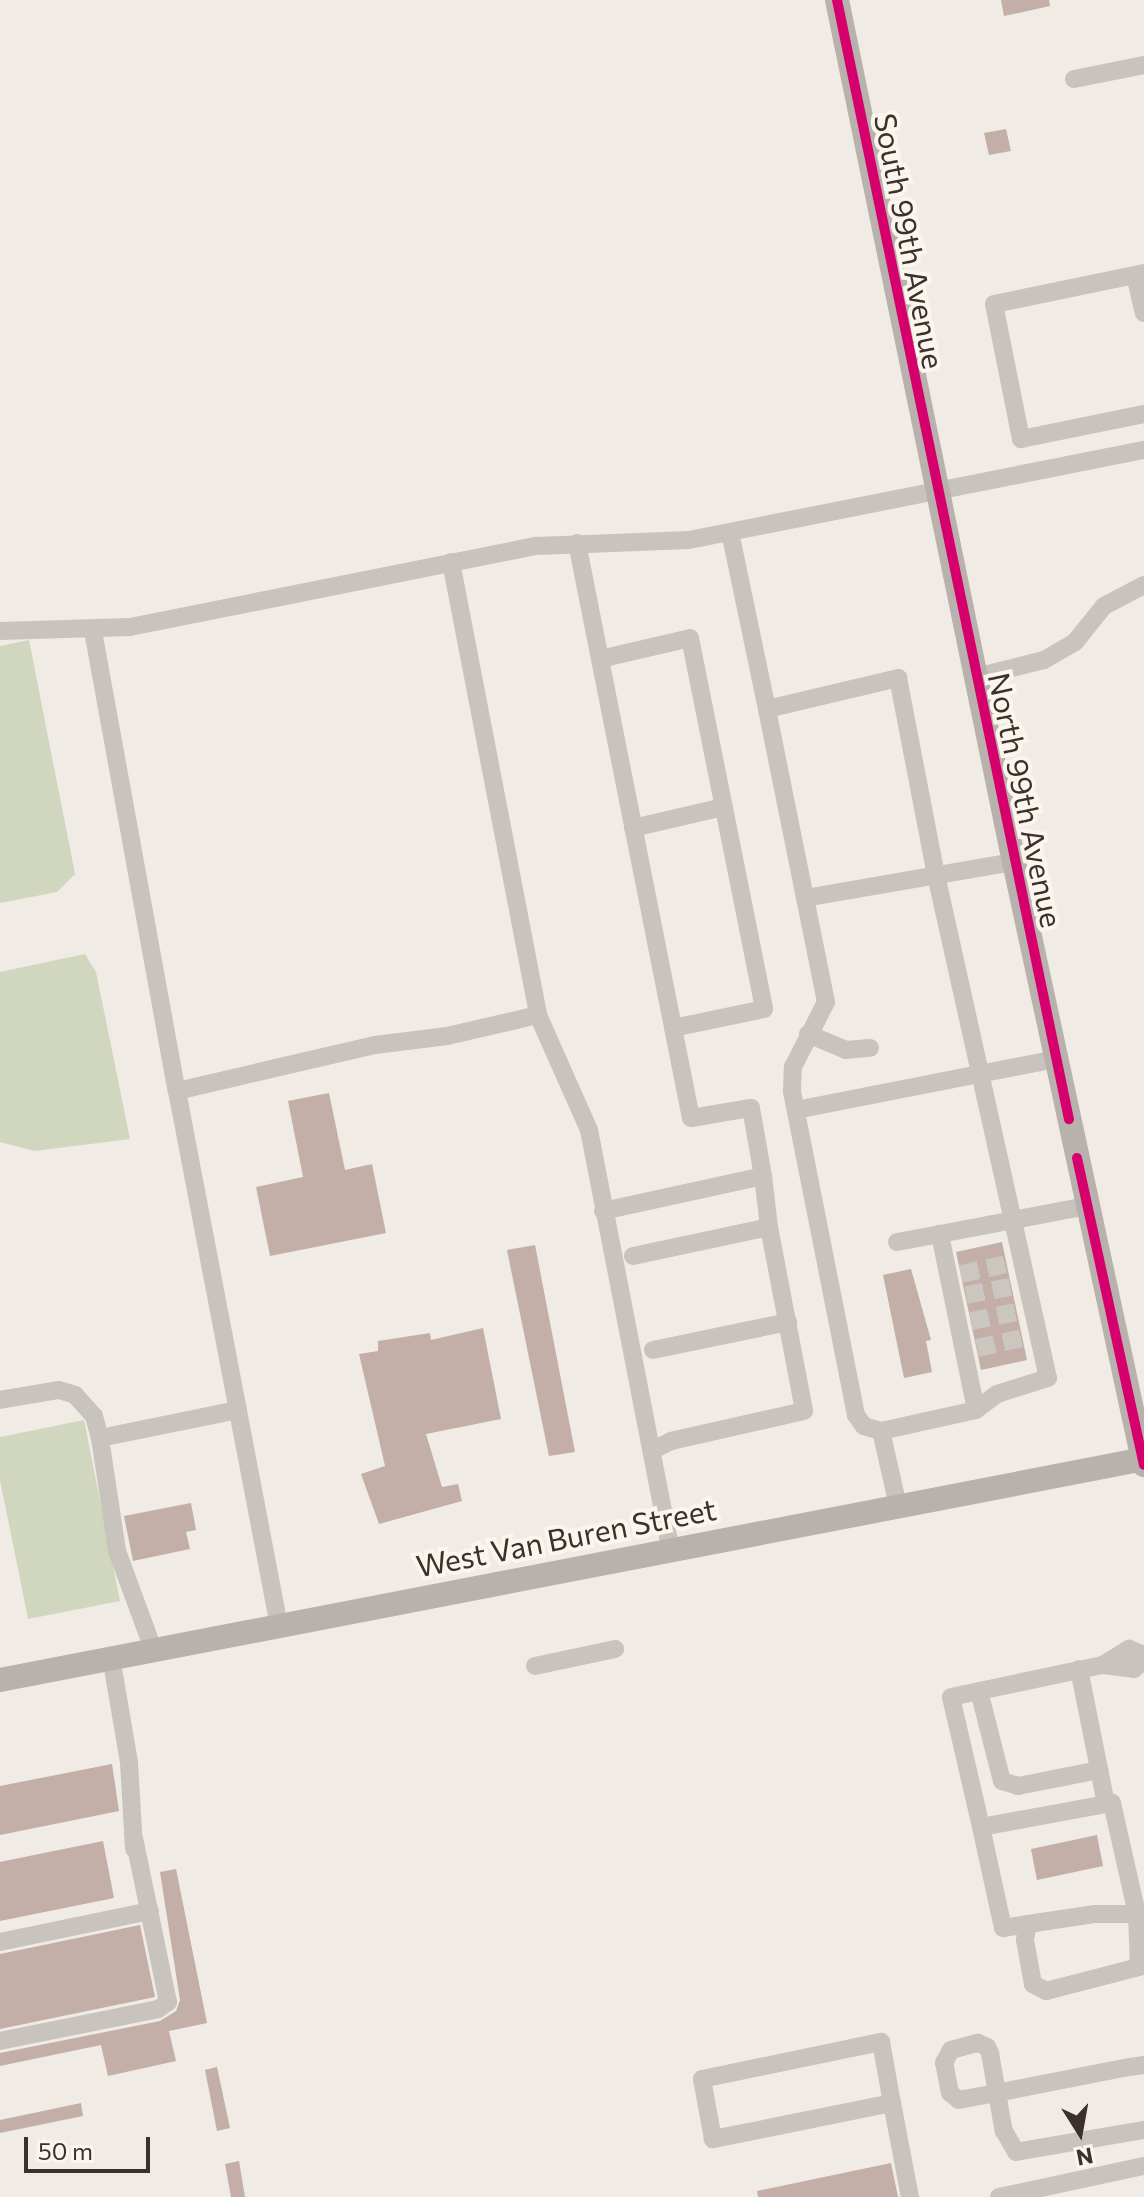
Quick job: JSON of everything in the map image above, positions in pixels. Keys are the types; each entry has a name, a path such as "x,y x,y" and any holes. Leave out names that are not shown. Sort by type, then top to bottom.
{"main road":[{"name":"South 99th Avenue","path":"837,0 936,492"},
{"name":"North 99th Avenue","path":"936,492 1144,1461"},
{"name":"West Van Buren Street","path":"0,1680 670,1548 1144,1461"}],"lane":[{"path":"1074,79 1144,65"},
{"path":"1144,313 1139,274 994,304 1021,439 1144,414"},
{"path":"0,631 93,631 451,562 577,543 689,540 1144,450"},
{"path":"730,532 826,1002 793,1067 796,1110 856,1415 864,1426 881,1431 976,1410 997,1394 1048,1378 1031,1337 1025,1310 1015,1262 1014,1219 936,875 898,678 767,709"},
{"path":"577,543 691,1118 751,1108 769,1227 804,1411 671,1441 651,1451"},
{"path":"451,562 538,1015 589,1130 670,1548"},
{"path":"976,677 1044,660 1075,642 1104,606 1144,585"},
{"path":"93,631 279,1626"},
{"path":"600,659 690,638 764,1009 673,1028"},
{"path":"633,828 724,807"},
{"path":"805,898 1014,862"},
{"path":"177,1091 375,1045 447,1036 538,1015"},
{"path":"808,1034 846,1050 870,1048"},
{"path":"796,1110 1056,1059"},
{"path":"603,1211 763,1176"},
{"path":"897,1242 1087,1206"},
{"path":"633,1256 769,1227"},
{"path":"940,1234 955,1275 965,1322 976,1410"},
{"path":"653,1350 788,1322"},
{"path":"0,1400 59,1390 75,1395 94,1416 117,1551 153,1649"},
{"path":"100,1438 238,1410"},
{"path":"881,1431 898,1506"},
{"path":"535,1666 615,1649"},
{"path":"1140,1914 1095,1914 1029,1929 1003,1928 951,1697 1103,1665 1129,1649 1144,1658"},
{"path":"0,2041 165,2006 170,1992 150,1911 136,1878 129,1762 111,1657"},
{"path":"1079,1669 1106,1804"},
{"path":"979,1691 1002,1781 1018,1786 1099,1770"},
{"path":"981,1827 1112,1803 1140,1914 1141,1960 1130,1972 1046,1991 1033,1984 1025,1940 1029,1929"},
{"path":"0,1942 150,1911"},
{"path":"892,2103 713,2139 702,2079 881,2042 910,2197"},
{"path":"1144,2065 997,2093 1007,2140 1016,2152 1144,2130"},
{"path":"999,2197 1144,2166"}],"green space":[{"path":"29,640 75,874 57,892 0,903 0,646"},
{"path":"85,954 96,972 130,1139 34,1151 0,1142 0,972"},
{"path":"84,1420 120,1601 28,1619 0,1480 0,1437"}],"building":[{"path":"1001,0 1049,0 1050,6 1004,16"},
{"path":"1006,129 1011,151 989,155 984,133"},
{"path":"329,1093 345,1170 372,1164 386,1233 270,1256 256,1187 303,1177 288,1101"},
{"path":"1002,1242 1027,1360 981,1370 956,1252"},
{"path":"535,1245 575,1452 549,1456 507,1250"},
{"path":"911,1269 931,1340 926,1341 932,1372 904,1378 883,1275"},
{"path":"483,1328 501,1419 426,1434 442,1487 458,1484 462,1501 379,1524 361,1474 385,1466 359,1354 378,1351 378,1341 430,1333 431,1340"},
{"path":"191,1503 196,1530 186,1532 190,1549 133,1561 124,1516"},
{"path":"112,1764 119,1811 0,1835 0,1786"},
{"path":"1097,1835 1103,1866 1037,1880 1031,1849"},
{"path":"103,1841 114,1898 0,1921 0,1862"},
{"path":"176,1869 207,2023 169,2031 176,2061 108,2076 101,2045 0,2066 0,2053 160,2021 176,2011 180,2000 160,1872"},
{"path":"140,1925 155,1997 0,2029 0,1954"},
{"path":"217,2067 230,2128 217,2131 205,2070"},
{"path":"81,2103 83,2116 0,2133 0,2120"},
{"path":"239,2161 245,2197 231,2197 225,2164"},
{"path":"891,2163 898,2197 758,2197 757,2191"}],"tunnel":[{"path":"961,1274 1007,1264"},
{"path":"966,1295 1011,1287"},
{"path":"971,1321 1017,1312"},
{"path":"977,1348 1022,1338"}],"cycle path":[{"path":"837,0 1069,1119"},
{"path":"1077,1158 1144,1465"}]}
